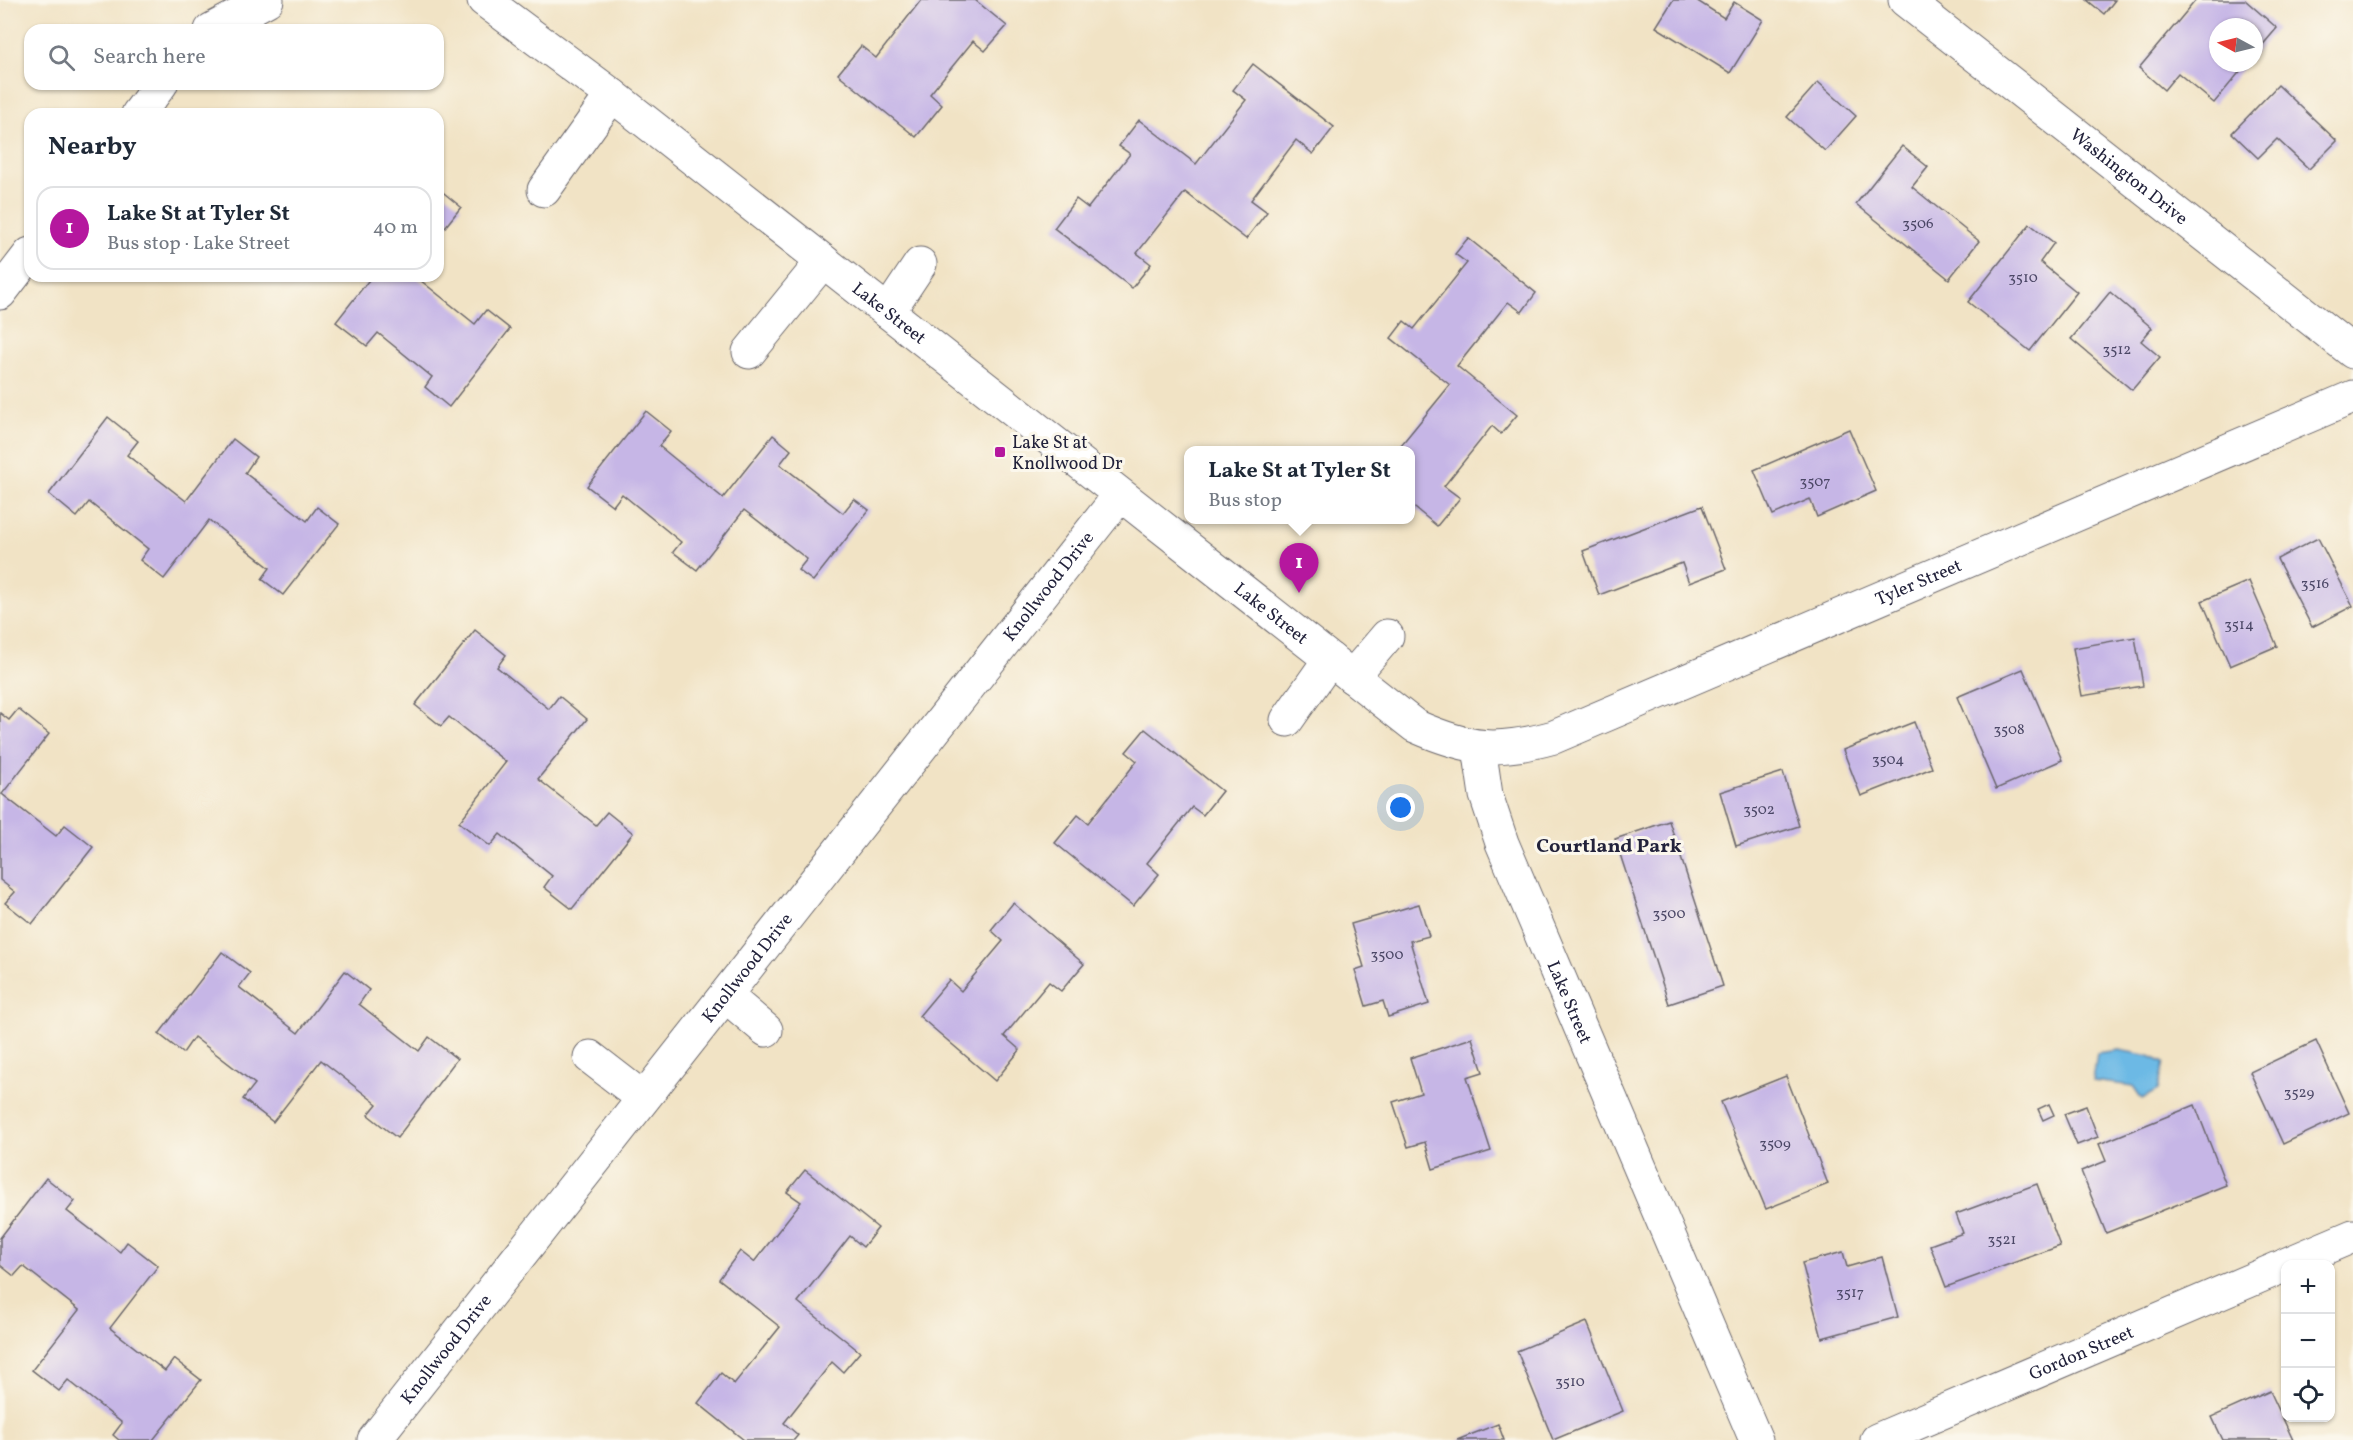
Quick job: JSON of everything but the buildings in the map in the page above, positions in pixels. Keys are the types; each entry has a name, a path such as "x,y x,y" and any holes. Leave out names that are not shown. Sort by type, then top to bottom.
{"street":[{"path":"203,24 214,0"},
{"path":"222,24 267,0"},
{"name":"Lake Street","path":"484,0 612,95 1415,726 1452,742 1479,747 1486,795 1502,843 1756,1440"},
{"name":"Washington Drive","path":"1905,0 2353,352"},
{"path":"143,108 156,90"},
{"path":"544,190 612,95"},
{"path":"750,352 823,261"},
{"path":"0,293 24,262"},
{"path":"888,312 920,264"},
{"name":"Tyler Street","path":"1479,747 1517,747 1554,737 2353,397"},
{"name":"Knollwood Drive","path":"374,1440 1120,495"},
{"path":"1287,720 1341,668 1387,636"},
{"path":"726,996 766,1030"},
{"path":"590,1058 643,1098"},
{"name":"Gordon Street","path":"2298,1260 2353,1236"},
{"name":"Gordon Street","path":"1877,1440 2281,1267"}],"water":[{"path":"2119,1050 2149,1056 2164,1063 2158,1090 2142,1099 2133,1086 2093,1081 2097,1053"}],"place":[{"name":"Lake St at Knollwood Dr","path":"1000,452"},
{"name":"Lake St at Tyler St","path":"1299,593"}],"district":[{"name":"Courtland Park","path":"1609,845"}]}
